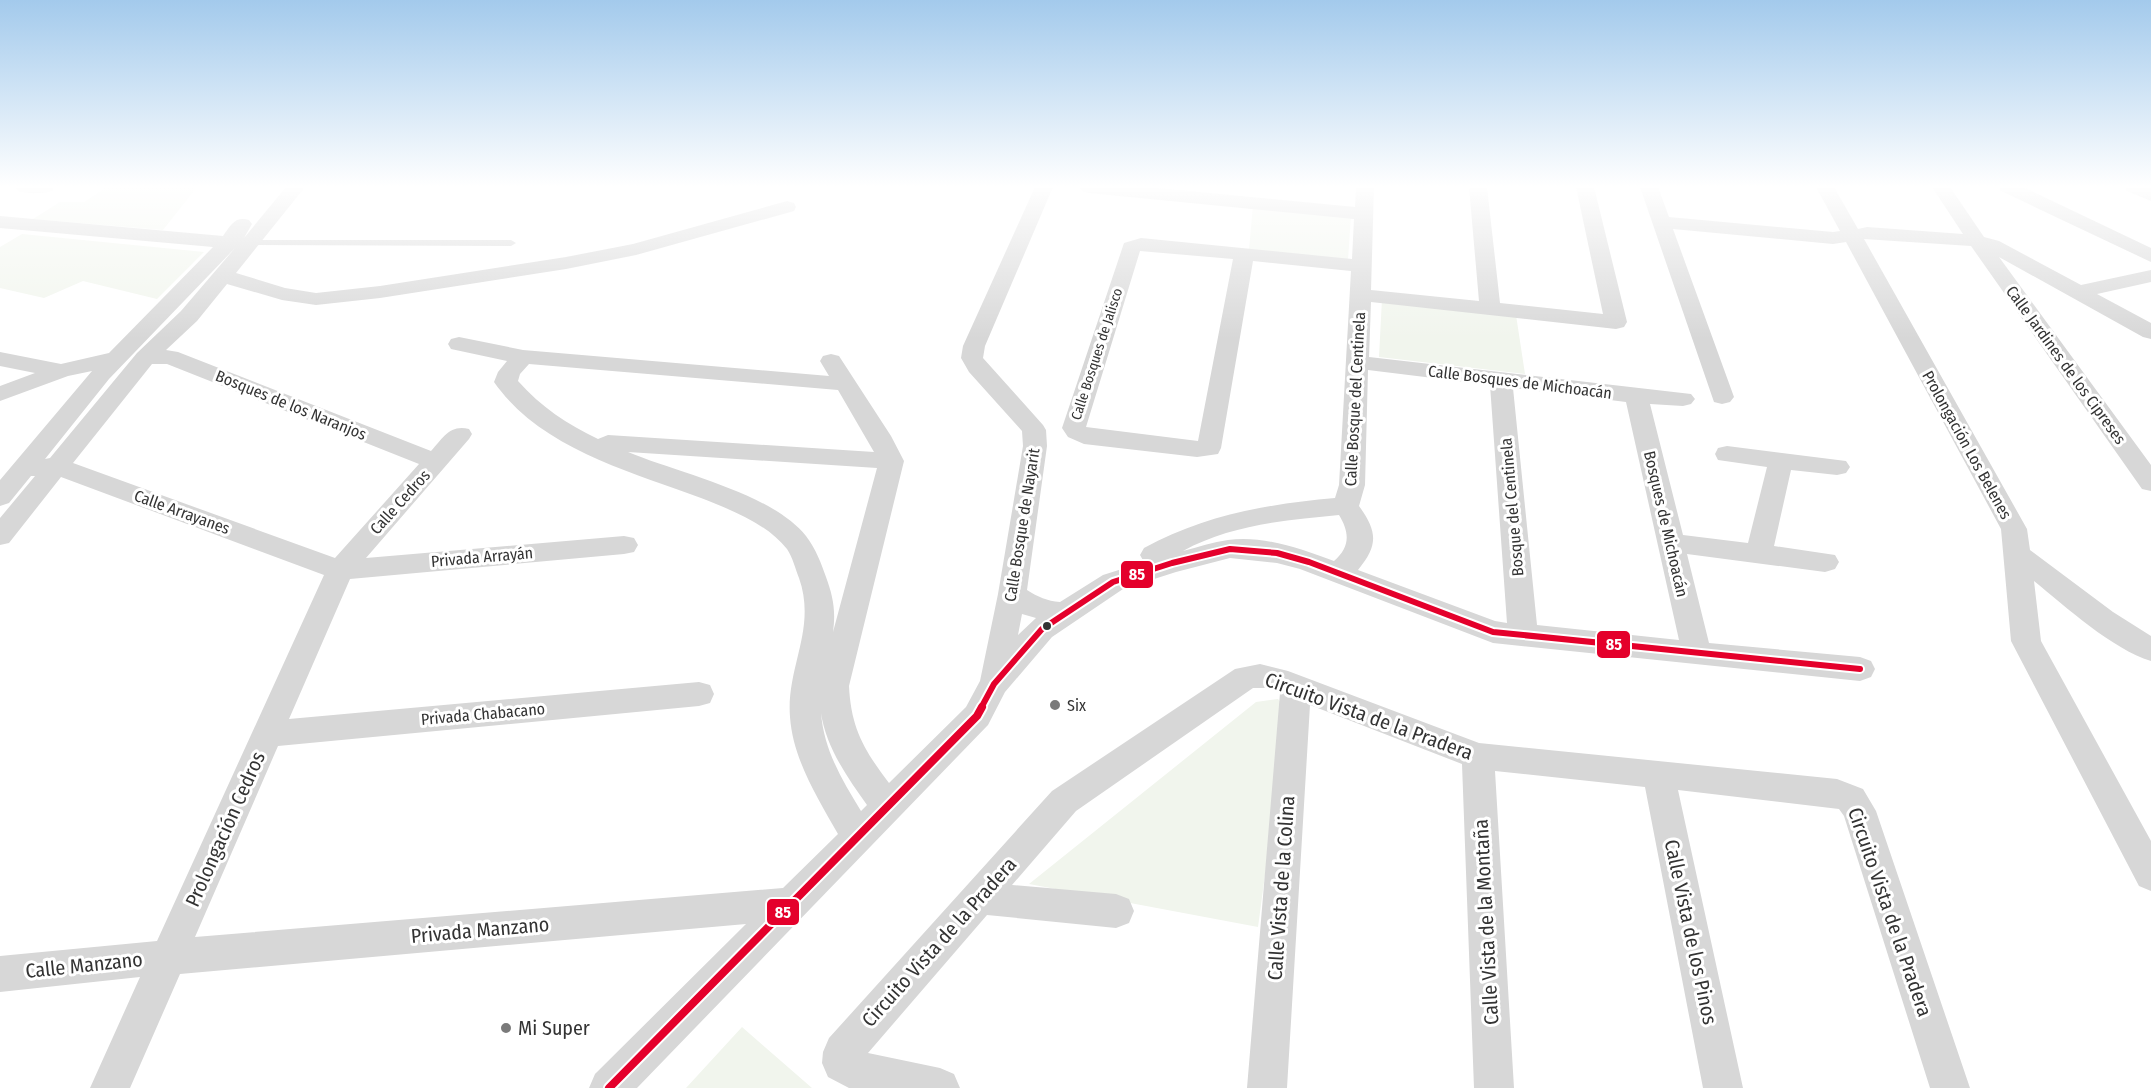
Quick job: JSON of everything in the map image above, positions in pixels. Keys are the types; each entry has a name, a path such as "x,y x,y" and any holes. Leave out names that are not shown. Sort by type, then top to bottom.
{"street":[{"path":"180,238 239,243"},
{"path":"0,536 145,358 189,316 224,276 242,238"},
{"path":"0,497 116,358 244,238"},
{"path":"224,276 282,294 316,299 380,292 566,263 636,249 676,238"},
{"name":"Calle Bosque de Nayarit","path":"994,684 1012,594 1035,446 1034,430 977,367 972,358 974,346 1022,238"},
{"name":"Calle Bosque del Centinela","path":"994,684 1042,629 1161,551 1196,535 1239,521 1275,513 1346,506 1352,485 1363,238"},
{"path":"1483,238 1490,310"},
{"path":"1360,295 1616,322 1597,238"},
{"path":"1666,238 1722,397"},
{"name":"Prolongación Los Belenes","path":"1852,238 2014,528 2026,641 2151,875"},
{"path":"1933,238 1977,241 1992,245 2151,332"},
{"name":"Calle Jardines de los Cipreses","path":"1975,238 2151,483"},
{"path":"2113,238 2151,256"},
{"name":"Calle Bosques de Jalisco","path":"1244,255 1209,448 1197,449 1084,436 1077,432 1074,428 1131,247 1141,244 1362,267"},
{"path":"2078,292 2151,276"},
{"path":"459,344 523,357 846,384"},
{"name":"Bosques de los Naranjos","path":"145,358 170,357 436,462"},
{"path":"523,357 509,372 506,382 529,410 582,442 748,507 776,524 796,542 810,569 820,600 820,624 807,687 805,714 811,749 830,789 857,834"},
{"path":"0,394 61,371 116,358"},
{"path":"0,359 61,371"},
{"path":"831,361 879,436 891,461 834,686 836,722 850,756 886,805"},
{"name":"Calle Bosques de Michoacán","path":"1358,362 1636,396 1683,399"},
{"name":"Bosque del Centinela","path":"1501,380 1523,635"},
{"name":"Bosques de Michoacán","path":"1636,396 1697,652"},
{"name":"Calle Cedros","path":"340,570 460,434"},
{"path":"582,442 891,461"},
{"path":"1727,454 1837,467"},
{"path":"1759,554 1781,460"},
{"name":"Calle Arrayanes","path":"23,469 55,466 340,570"},
{"path":"1338,572 1356,558 1361,540 1358,522 1346,506"},
{"path":"1239,521 1250,549"},
{"path":"1671,543 1825,562"},
{"name":"Privada Arrayán","path":"340,570 624,545"},
{"path":"1113,582 1211,552 1250,549 1277,553 1338,572 1493,632 1860,669"},
{"path":"2017,554 2103,620 2151,650"},
{"name":"Prolongación Cedros","path":"110,1088 340,570"},
{"path":"1012,594 1025,604 1047,612 1065,614"},
{"path":"820,600 854,602"},
{"name":"Circuito Vista de la Pradera","path":"940,1088 851,1069 842,1063 843,1052 1064,801 1246,677 1259,674 1271,675 1296,687 1478,756 1837,793 1851,799 1859,811 1950,1088"},
{"path":"609,1088 792,904 857,834 977,716 994,684"},
{"name":"Calle Vista de la Colina","path":"1267,1088 1296,687"},
{"name":"Privada Chabacano","path":"267,734 699,694"},
{"name":"Calle Vista de la Montaña","path":"1478,756 1494,1088"},
{"name":"Calle Vista de los Pinos","path":"1659,776 1723,1088"},
{"path":"980,898 1116,911"},
{"name":"Privada Manzano","path":"168,957 792,904"},
{"name":"Calle Manzano","path":"0,974 168,957"}],"lane":[{"path":"239,243 511,243"}],"shaded area":[{"path":"16,238 60,238 204,252 157,299 83,281 44,298 0,288 0,247"},
{"path":"1250,238 1349,238 1348,260 1249,250"},
{"path":"1382,299 1516,315 1525,374 1379,357"},
{"path":"1278,699 1287,711 1258,927 1029,884 1256,702"},
{"path":"742,1027 812,1088 686,1088"}],"transit line":[{"name":"85","path":"609,1088 977,716 994,684 1042,629 1113,582 1172,563 1230,549 1250,549 1277,553 1309,562 1493,632 1860,669"}],"place":[{"name":"Six","path":"1055,705"},
{"name":"Mi Super","path":"506,1028"}]}
